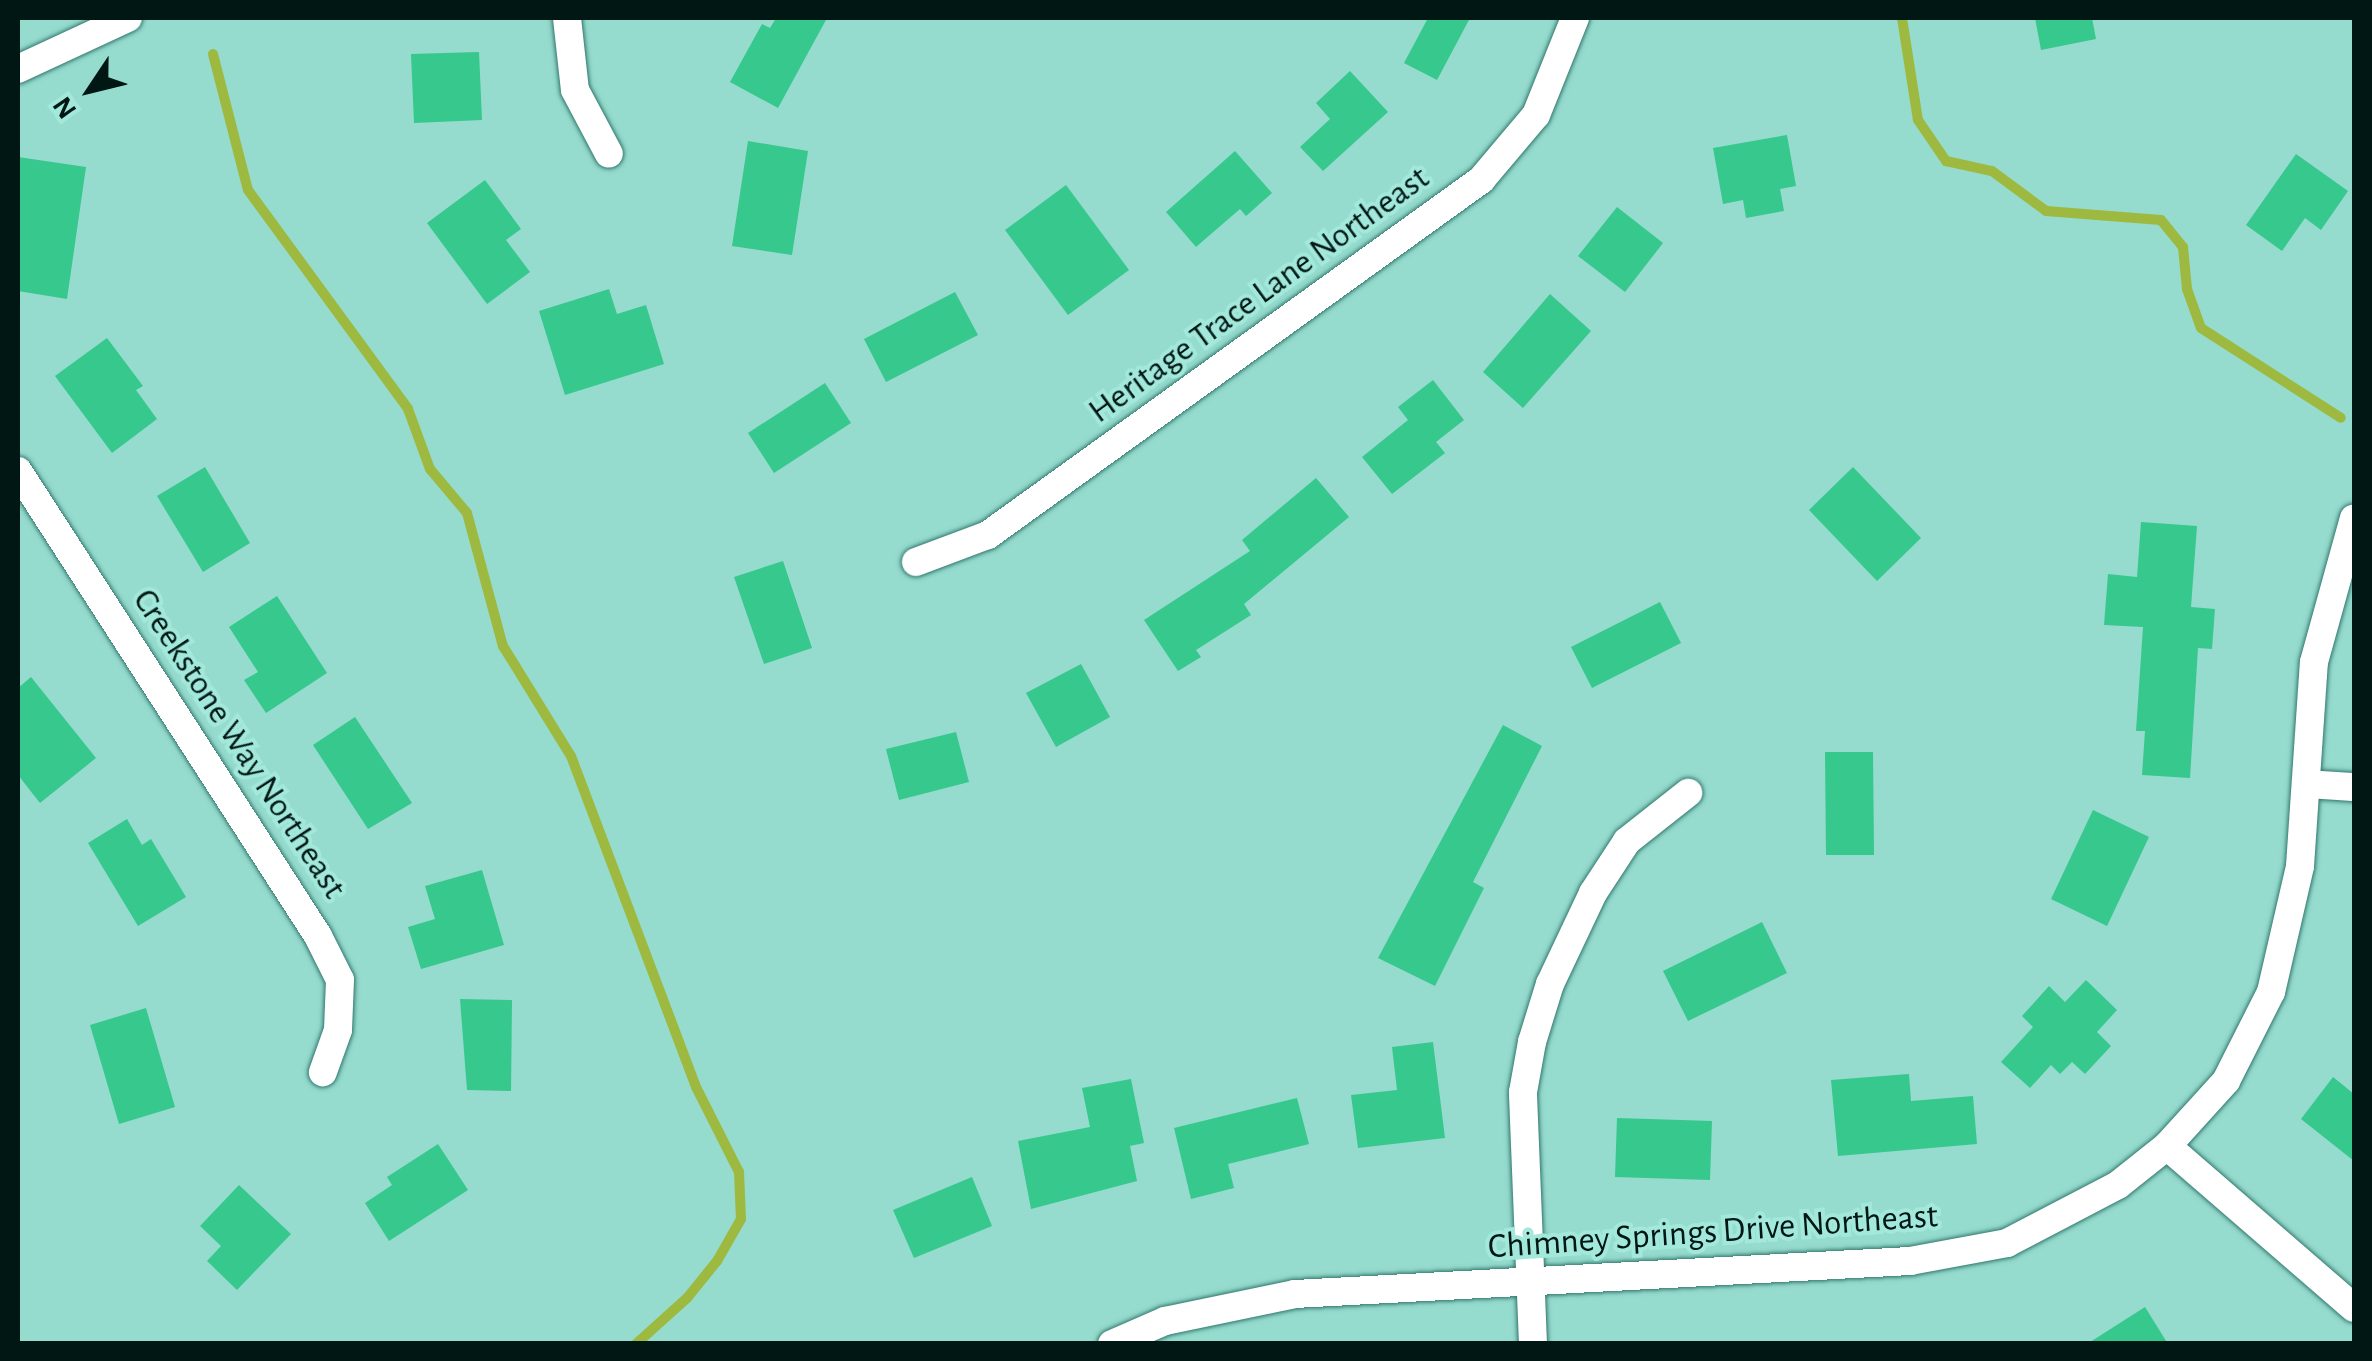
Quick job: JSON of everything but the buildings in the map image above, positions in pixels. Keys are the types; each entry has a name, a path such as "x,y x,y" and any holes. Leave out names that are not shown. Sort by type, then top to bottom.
{"street":[{"path":"18,69 128,18"},
{"path":"567,18 576,90 609,154"},
{"name":"Heritage Trace Lane Northeast","path":"916,562 988,535 1481,180 1536,115 1575,18"},
{"name":"Creekstone Way Northeast","path":"18,471 318,936 340,980 338,1030 323,1072"},
{"name":"Chimney Springs Drive Northeast","path":"1112,1344 1165,1320 1294,1294 1858,1266 1970,1252 2007,1243 2074,1210 2167,1146 2226,1081 2271,992 2300,866 2314,662 2334,572 2354,518"},
{"path":"2307,784 2354,787"},
{"path":"1533,1344 1522,1092 1550,984 1593,893 1627,841 1688,793"},
{"path":"2167,1146 2354,1308"}],"waterway":[{"path":"1902,18 1918,120 1946,161 1992,171 2046,211 2161,220 2183,247 2187,289 2201,328 2341,418"},
{"path":"213,54 248,190 408,409 430,469 467,513 503,646 571,756 696,1087 739,1172 741,1219 717,1261 687,1298 636,1344"}]}
